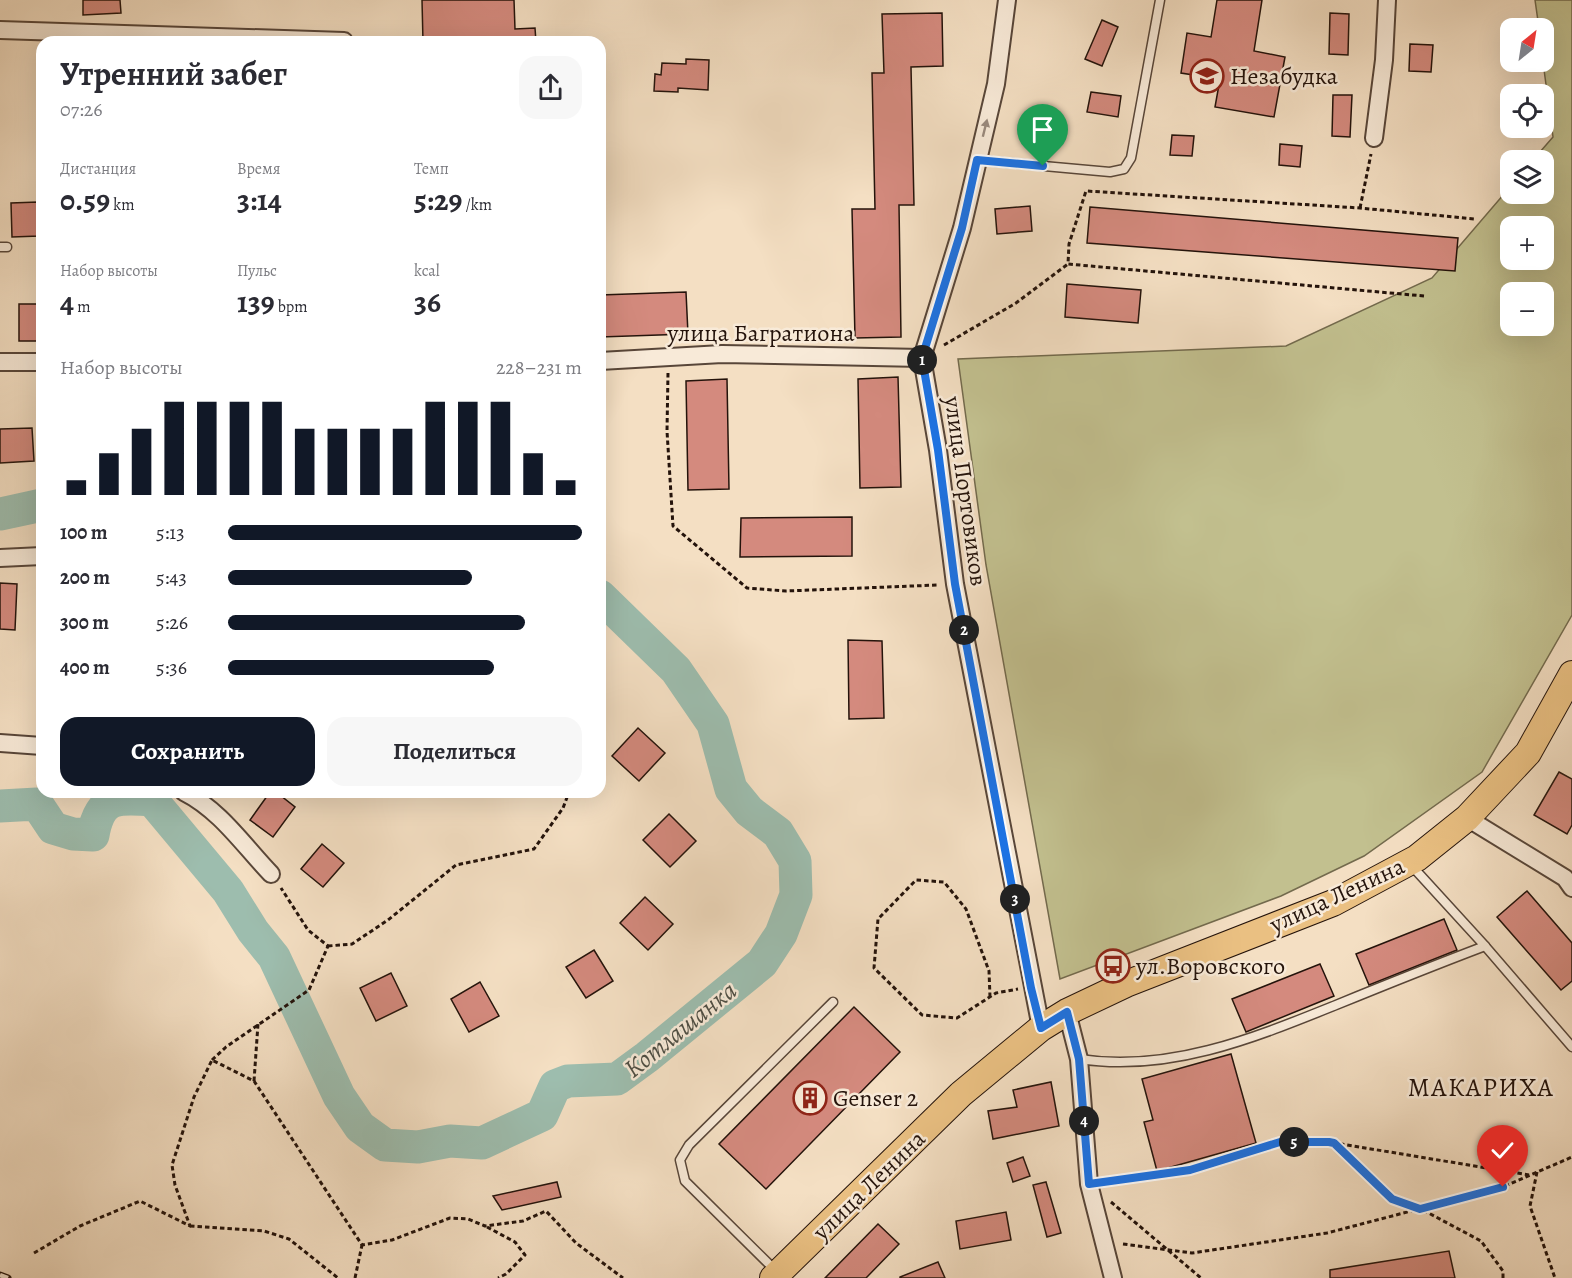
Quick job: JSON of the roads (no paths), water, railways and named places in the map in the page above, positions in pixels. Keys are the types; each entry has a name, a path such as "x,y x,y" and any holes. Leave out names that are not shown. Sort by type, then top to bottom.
{"main road":[{"name":"улица Ленина","path":"776,1276 961,1094 1041,1028 1067,1012 1126,984 1333,903 1408,862 1467,818 1528,753 1572,674"}],"street":[{"name":"улица Портовиков","path":"1007,0 996,84 962,228 922,358 938,450 955,584 1031,988 1041,1028"},
{"path":"1374,138 1384,60 1387,0"},
{"path":"0,30 188,36"},
{"name":"улица Багратиона","path":"606,361 722,354 922,358"},
{"path":"0,362 36,362"},
{"path":"0,558 36,556"},
{"path":"0,743 36,746"},
{"path":"195,798 224,822 271,874"},
{"path":"1467,818 1565,878 1572,888"},
{"path":"1067,1012 1079,1059 1089,1184 1113,1278"}],"lane":[{"path":"977,160 1110,172 1124,169 1131,158 1160,0"},
{"path":"1408,862 1485,946 1572,1047"},
{"path":"1079,1059 1134,1063 1207,1051 1253,1038 1485,946"},
{"path":"776,1276 685,1181 680,1160 689,1145 833,1002"}],"waterway":[{"name":"Котлашанка","path":"0,514 36,506"},
{"name":"Котлашанка","path":"0,806 37,804 53,828 73,834 93,835 100,813 112,802 120,799 152,800 228,891 253,931 274,957 339,1096 360,1127 385,1145 418,1147 450,1141 482,1143 542,1115 555,1086 568,1081 617,1079 647,1057 762,963 781,934 796,895 795,861 778,833 749,811 731,789 713,724 676,670 606,602"}],"railway":[{"path":"0,1275 8,1278"}],"place":[{"name":"Незабудка","path":"1207,76"},
{"name":"ул.Воровского","path":"1113,966"},
{"name":"Genser 2","path":"810,1098"}],"district":[{"name":"МАКАРИХА","path":"1481,1087"}]}
